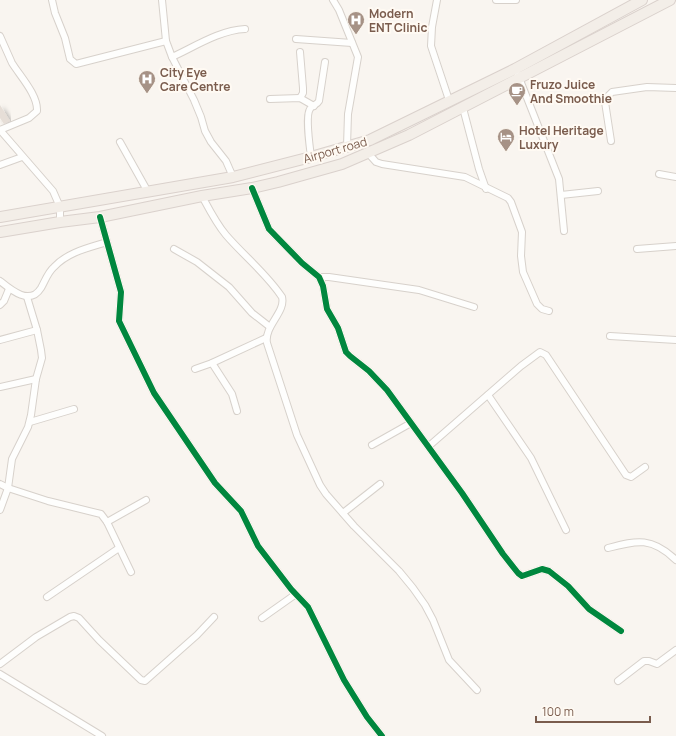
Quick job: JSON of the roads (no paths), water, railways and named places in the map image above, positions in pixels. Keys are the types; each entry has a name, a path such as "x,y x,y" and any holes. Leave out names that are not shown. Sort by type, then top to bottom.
{"main road":[{"name":"Airport road","path":"0,217 233,177 370,140 515,68 640,0"},
{"path":"0,232 100,217 202,196 252,188 342,164 409,135 463,108 670,0"}],"street":[{"path":"52,0 55,13 65,38 70,60 76,64 166,41"},
{"path":"162,0 166,41 172,57 194,100 205,132 226,161 233,177"},
{"path":"333,0 339,10 358,60 348,114 347,146"},
{"path":"437,0 432,27 431,46 448,100"},
{"path":"496,0 516,0"},
{"path":"172,57 224,33 236,29 245,29"},
{"path":"0,36 13,63 31,91 38,106 37,111 29,118 0,130 22,157 50,187 56,196 60,207 60,222"},
{"path":"296,39 352,43"},
{"path":"300,52 303,94 300,98"},
{"path":"311,157 308,118 309,110 318,104 319,101 325,62"},
{"path":"515,68 559,179 564,231"},
{"path":"611,141 605,102 608,95 612,92 647,87 676,88"},
{"path":"270,99 300,98 314,106"},
{"path":"463,108 479,169 486,189"},
{"path":"120,142 148,192"},
{"path":"368,153 376,162 466,177 486,189 503,195 511,202 522,232 523,238 521,256 523,272 537,304 542,309 549,312"},
{"path":"0,165 22,157"},
{"path":"659,174 676,177"},
{"path":"252,188 269,229 302,263 319,277 324,286 327,309 338,328 346,352 379,380 429,446 503,554 518,573 525,576 542,569 549,571 568,586 589,609 621,630"},
{"path":"561,195 598,191"},
{"path":"202,196 225,234 257,267 282,297 283,302 266,338 290,413 308,461 320,485 343,513 414,588 430,615 450,660 477,690"},
{"path":"100,217 122,297 119,321 154,393 215,483 241,511 258,546 308,607 344,680 367,717 382,736"},
{"path":"0,281 9,289 27,297 38,293 53,267 68,256 107,242"},
{"path":"637,249 676,246"},
{"path":"174,249 196,262 229,287 246,307 270,327"},
{"path":"319,277 419,290 474,307"},
{"path":"0,305 4,301 9,289"},
{"path":"0,510 8,488 13,457 30,422 36,379 42,358 37,330 27,297"},
{"path":"0,340 37,330"},
{"path":"610,336 676,340"},
{"path":"194,369 212,363 266,338"},
{"path":"429,446 540,352 546,355 626,475 631,477 645,467"},
{"path":"212,363 232,394 237,411"},
{"path":"0,387 36,379"},
{"path":"488,395 533,462 566,530"},
{"path":"30,422 74,408"},
{"path":"372,445 411,423"},
{"path":"0,484 48,501 98,513 104,517 131,572"},
{"path":"343,513 380,484"},
{"path":"107,522 146,500"},
{"path":"608,548 638,542 646,542 655,544 666,550 676,560"},
{"path":"47,597 119,548"},
{"path":"262,618 296,594"},
{"path":"0,664 36,637 74,616 79,618 99,640 141,680 145,681 197,635 214,617"},
{"path":"618,681 644,661 657,664 676,650"},
{"path":"0,674 102,736"}],"place":[{"name":"Modern ENT Clinic","path":"356,35"},
{"name":"City Eye Care Centre","path":"147,94"},
{"name":"Fruzo Juice And Smoothie","path":"517,106"},
{"name":"Hotel Heritage Luxury","path":"506,152"}]}
